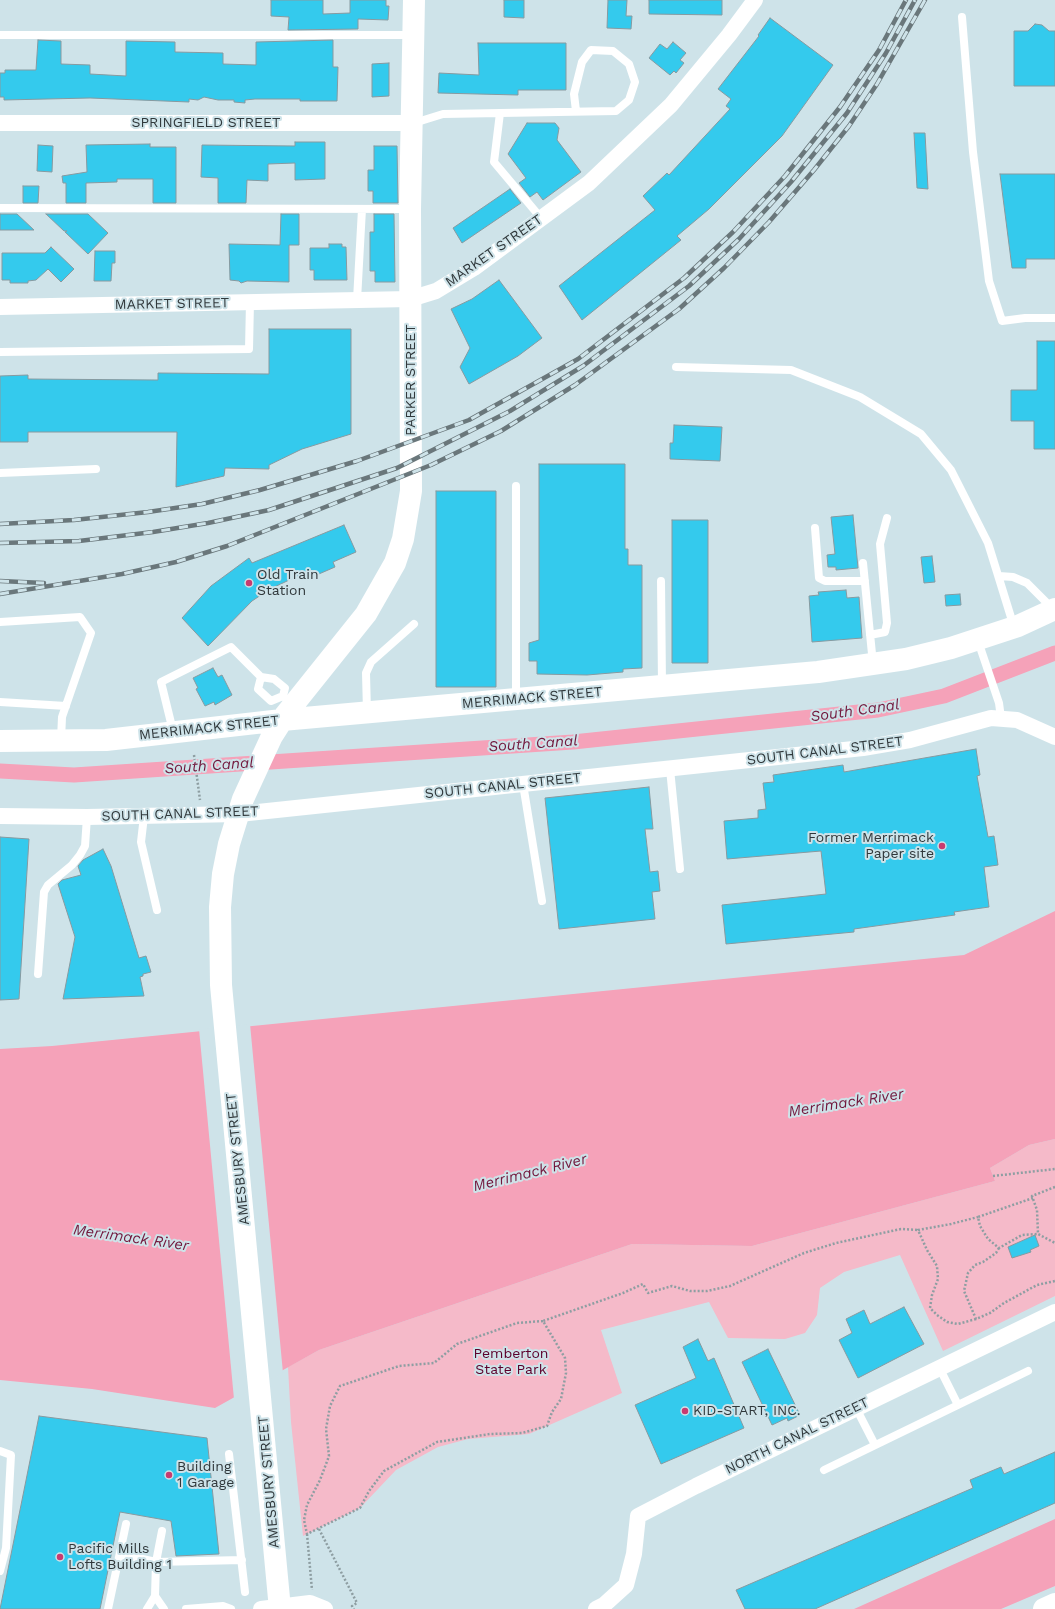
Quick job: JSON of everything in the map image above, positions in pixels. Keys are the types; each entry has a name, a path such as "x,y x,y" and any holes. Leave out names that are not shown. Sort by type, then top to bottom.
{"main road":[{"name":"PARKER STREET","path":"283,714 366,614 395,563 403,539 411,491 410,209 413,123 414,0"},
{"name":"MERRIMACK STREET","path":"0,741 106,740 173,733 283,714 367,713 818,672 906,659 1014,628 1054,610"},
{"name":"AMESBURY STREET","path":"280,1609 221,985 219,936 223,874 229,844 241,806 283,714"}],"street":[{"name":"MARKET STREET","path":"0,307 410,299 436,291 474,268 589,183 671,105 729,35 755,0"},
{"name":"SPRINGFIELD STREET","path":"0,123 413,123"},
{"name":"SOUTH CANAL STREET","path":"0,816 144,816 241,806 523,784 670,769 863,748 910,740 991,718 1000,711 1055,737"},
{"name":"NORTH CANAL STREET","path":"596,1609 604,1605 626,1585 634,1554 638,1516 939,1367 1055,1312"},
{"path":"260,1609 319,1606"}],"lane":[{"path":"962,17 973,152 989,281 1002,321 1025,318 1055,318"},
{"path":"0,34 413,35"},
{"path":"413,123 443,114 616,111 629,100 635,82 629,64 613,51 591,50 582,62 574,94 576,111"},
{"path":"500,113 494,162 541,218"},
{"path":"0,208 410,209"},
{"path":"357,300 362,209"},
{"path":"0,352 249,349 250,302"},
{"path":"676,367 791,370 860,397 921,434 951,470 988,544 1014,628"},
{"path":"0,473 96,469"},
{"path":"516,486 516,699"},
{"path":"870,635 885,632 887,623 880,544 887,518"},
{"path":"815,528 819,578 824,581 865,581"},
{"path":"863,563 873,665"},
{"path":"999,576 1013,577 1027,583 1054,610"},
{"path":"661,581 662,686"},
{"path":"0,622 80,617 91,633 62,717 61,741"},
{"path":"367,713 366,673 371,662 414,624"},
{"path":"977,639 987,666 1000,711"},
{"path":"173,733 161,682 231,647 261,677 274,679 285,688 283,714"},
{"path":"261,677 258,688 283,714"},
{"path":"0,702 66,706"},
{"path":"670,769 680,869"},
{"path":"523,784 542,901"},
{"path":"144,816 141,842 157,910"},
{"path":"38,974 44,892 48,885 72,865 80,855 85,846 87,817"},
{"path":"939,1367 958,1405"},
{"path":"824,1470 1028,1371"},
{"path":"856,1408 875,1445"},
{"path":"0,1451 11,1454 6,1548 0,1571"},
{"path":"229,1454 246,1592"},
{"path":"108,1609 126,1524"},
{"path":"147,1609 155,1596 156,1562 162,1531"},
{"path":"120,1554 156,1562 242,1560"},
{"path":"155,1596 164,1609"},
{"path":"186,1609 223,1606 232,1609"}],"path":[{"path":"194,755 200,801"},
{"path":"993,1176 1055,1169"},
{"path":"319,1606 304,1520 307,1505 320,1480 329,1456 326,1429 327,1421 330,1406 340,1386 399,1366 434,1363 457,1344 517,1323 543,1321 623,1293 643,1284 648,1293 672,1286 690,1291 707,1291 730,1286 804,1253 836,1243 901,1229 918,1230 951,1224 978,1217 1033,1198 1032,1196 1055,1187"},
{"path":"1033,1198 1037,1210 1038,1234"},
{"path":"978,1217 980,1226 988,1239 999,1248"},
{"path":"918,1230 927,1250 937,1266 938,1279 932,1295 930,1308 936,1315 947,1322 958,1324 976,1319 990,1313 1004,1302 1037,1285 1055,1281"},
{"path":"976,1319 964,1291 968,1273 975,1264 989,1257 999,1248 1022,1235 1038,1234 1055,1243"},
{"path":"307,1534 360,1508 369,1491 384,1471 437,1442 490,1434 522,1433 547,1426 552,1412 561,1399 566,1373 565,1358 552,1339 543,1321"},
{"path":"319,1529 357,1603 352,1606 354,1609"}],"green space":[{"name":"Pemberton State Park","path":"1055,1139 1055,1296 943,1351 900,1255 844,1272 820,1288 817,1315 805,1333 785,1339 728,1338 709,1302 601,1330 622,1393 529,1434 468,1439 438,1447 396,1470 360,1508 303,1536 291,1422 288,1367 319,1350 632,1244 752,1246 995,1181 990,1168 1029,1145"}],"water":[{"name":"Merrimack River","path":"1055,911 1055,1139 1029,1145 990,1168 995,1181 752,1246 632,1244 319,1350 215,1408 92,1389 0,1380 0,1049 52,1046 964,955"},
{"path":"1055,1519 1055,1586 1001,1609 854,1609"}],"pier":[{"path":"250,1024 283,1373 234,1399 199,1029"}],"building":[{"path":"271,0 323,0 323,14 350,13 350,0 386,0 386,6 389,6 388,20 358,19 358,29 288,30 289,17 271,16"},
{"path":"504,0 524,0 524,18 504,17"},
{"path":"608,0 627,0 626,16 632,16 631,29 607,28"},
{"path":"649,0 722,0 722,15 649,14"},
{"path":"770,18 833,65 782,136 709,209 677,236 681,240 582,320 559,286 655,210 643,196 667,173 669,175 730,109 726,106 731,99 718,89 759,36 758,35"},
{"path":"1035,24 1042,25 1049,31 1055,31 1055,86 1014,86 1014,31 1028,31"},
{"path":"38,40 61,41 61,64 90,65 90,74 126,76 126,41 175,42 175,52 223,53 223,64 256,65 256,42 333,40 333,67 338,67 337,101 255,99 245,100 245,103 234,102 234,100 218,100 204,97 198,100 189,99 189,102 90,98 4,100 4,97 0,97 0,73 5,73 5,70 36,70"},
{"path":"673,42 686,53 680,60 684,63 676,73 674,71 670,75 649,58 660,44 667,49"},
{"path":"478,43 566,43 566,90 518,90 518,95 438,93 439,73 479,75"},
{"path":"389,63 389,96 372,97 372,64"},
{"path":"527,123 555,123 559,128 557,140 581,172 543,200 537,192 530,197 519,183 526,178 508,154"},
{"path":"914,133 925,133 928,189 917,188"},
{"path":"295,142 325,142 325,179 295,180 295,163 268,164 268,181 247,180 246,203 218,203 218,178 201,177 202,145 295,146"},
{"path":"150,144 150,147 176,147 176,203 153,203 153,179 117,179 117,182 86,183 86,203 66,203 66,183 63,183 62,176 87,172 86,145"},
{"path":"38,145 53,146 52,172 37,171"},
{"path":"374,146 397,146 398,203 373,203 373,191 368,191 368,170 374,170"},
{"path":"1000,174 1055,174 1055,259 1026,259 1026,268 1012,268"},
{"path":"23,186 39,186 38,203 23,203"},
{"path":"510,189 521,203 462,243 453,228"},
{"path":"0,214 17,214 34,230 0,230"},
{"path":"46,214 88,214 108,233 88,254 65,232 67,231 64,231"},
{"path":"281,214 299,214 299,245 289,245 289,282 247,281 241,283 239,281 230,280 229,244 280,245"},
{"path":"374,214 394,214 395,282 375,282 375,271 370,271 370,232 374,232"},
{"path":"329,244 342,244 342,247 346,247 347,280 314,280 314,270 310,270 310,248 329,248"},
{"path":"51,247 74,269 61,282 48,269 36,280 28,281 28,283 10,283 10,280 2,280 2,253 45,253"},
{"path":"95,251 115,251 115,263 112,263 111,281 94,281"},
{"path":"499,280 542,338 518,356 469,384 460,367 470,348 451,309 472,299"},
{"path":"269,329 351,329 351,434 302,449 269,465 269,469 225,468 224,476 176,487 177,432 28,432 28,442 0,442 0,376 28,375 28,379 158,380 158,373 269,374"},
{"path":"1037,341 1055,341 1055,449 1034,449 1034,421 1011,421 1011,390 1037,390"},
{"path":"674,425 722,427 720,461 670,459 670,443 673,443"},
{"path":"539,464 625,464 625,549 628,549 628,565 642,565 642,668 623,669 623,672 587,675 537,674 537,661 529,661 529,643 539,640"},
{"path":"436,491 496,491 496,687 436,687"},
{"path":"853,515 858,568 836,570 836,567 828,567 827,555 835,554 831,517"},
{"path":"672,520 708,520 708,663 672,663"},
{"name":"Old Train Station","path":"344,525 356,552 333,562 335,567 305,580 302,574 270,589 252,601 208,646 182,618 211,586 249,558 252,563"},
{"path":"932,556 935,582 924,583 921,557"},
{"path":"846,590 847,598 859,597 862,638 812,642 809,596 819,595 818,592"},
{"path":"960,594 961,605 946,606 945,595"},
{"path":"213,668 218,677 222,675 232,695 215,705 214,702 205,706 196,689 198,688 193,678"},
{"name":"Former Merrimack Paper site","path":"976,749 980,775 977,776 988,837 994,836 998,865 984,867 989,907 954,912 955,915 854,929 854,932 726,944 722,905 826,894 821,851 727,859 724,821 758,818 758,810 766,809 763,783 774,782 773,775 843,765 844,772"},
{"path":"649,787 653,829 645,829 650,872 658,871 660,891 652,892 655,919 559,929 545,798"},
{"path":"0,837 29,839 19,999 0,1000"},
{"path":"103,849 111,866 139,958 146,956 151,972 143,974 143,976 140,977 144,996 63,999 75,937 58,884 62,880 81,875 78,866 83,860"},
{"path":"1035,1235 1039,1246 1030,1250 1031,1252 1012,1258 1008,1247"},
{"path":"904,1307 924,1344 858,1378 839,1340 852,1333 846,1319 864,1310 870,1324"},
{"name":"KID-START, INC.","path":"698,1339 708,1361 714,1358 744,1428 661,1464 635,1405 696,1378 683,1347"},
{"path":"768,1349 800,1415 788,1421 787,1418 772,1425 742,1362"},
{"name":"Pacific Mills Lofts Building 1","path":"39,1416 207,1438 219,1554 176,1556 171,1521 120,1512 100,1609 0,1609"},
{"path":"1055,1452 1055,1503 815,1609 745,1609 736,1590 973,1488 970,1480 1001,1467 1004,1474"}],"waterway":[{"name":"South Canal","path":"0,771 74,775 573,742 878,710 944,696 1055,653"}],"railway":[{"path":"0,524 74,520 148,512 202,504 260,490 357,461 469,420 578,359 684,278 733,232 785,176 840,107 879,50 906,0"},
{"path":"0,543 79,541 153,532 208,523 269,510 397,468 510,411 583,366 689,286 739,239 791,182 847,113 886,53 915,0"},
{"path":"0,594 122,574 176,562 227,546 431,465 501,431 575,385 679,309 724,268 769,222 814,170 849,126 877,84 925,0"},
{"path":"0,581 44,583"}],"place":[{"name":"Old Train Station","path":"249,583"},
{"name":"Former Merrimack Paper site","path":"942,846"},
{"name":"KID-START, INC.","path":"685,1411"},
{"name":"Building 1 Garage","path":"169,1475"},
{"name":"Pacific Mills Lofts Building 1","path":"60,1557"}]}
